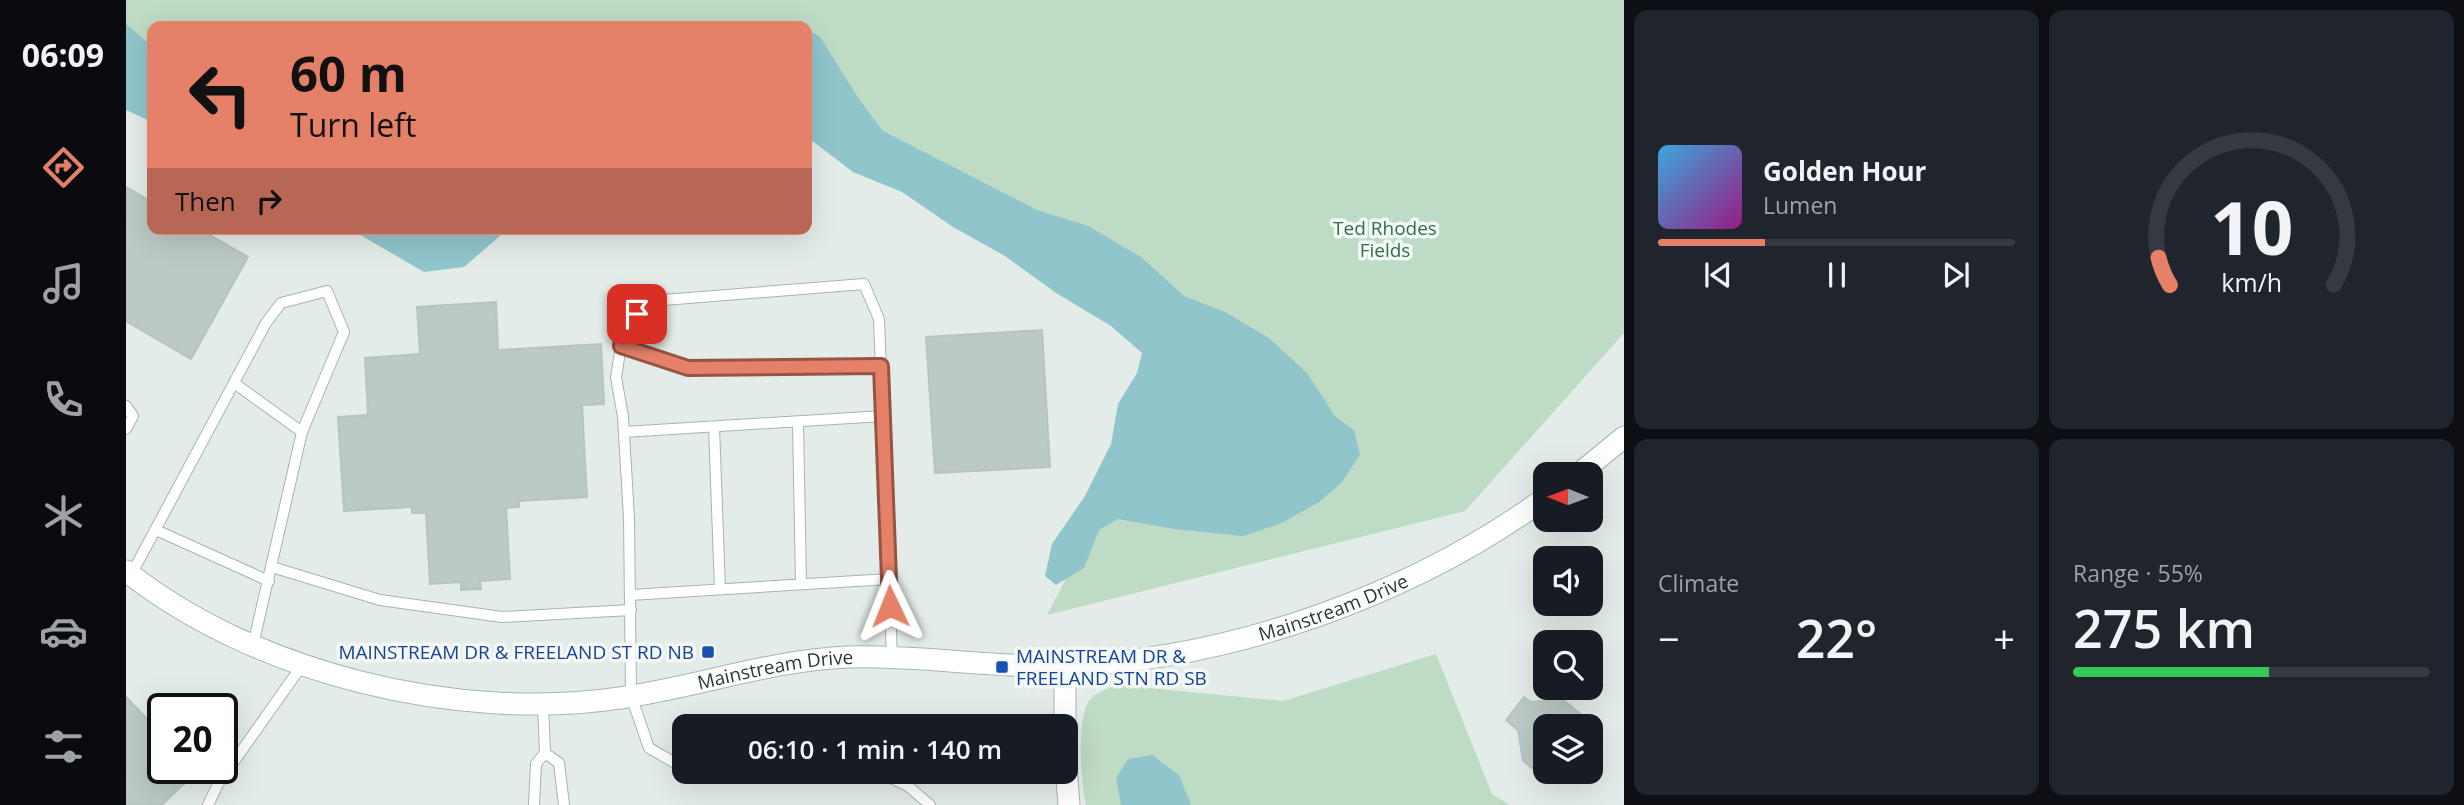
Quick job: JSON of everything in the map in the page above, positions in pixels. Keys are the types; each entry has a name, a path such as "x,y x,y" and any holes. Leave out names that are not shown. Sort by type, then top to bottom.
{"street":[{"path":"1594,462 1623,439"},
{"name":"Mainstream Drive","path":"129,573 177,605 253,645 338,676 398,691 454,700 569,704 679,688 798,662 848,657 1065,666 1170,654 1229,643 1331,612 1394,584 1447,558 1533,505"},
{"path":"1065,666 1065,714"},
{"path":"1067,784 1069,805"}],"lane":[{"path":"672,761 649,748 631,696 631,610 624,432 616,377 624,327 651,301 864,284 879,319 892,659"},
{"path":"129,573 156,530 266,323 281,303 327,291 344,332 302,432 253,645"},
{"path":"621,346 688,368 881,366"},
{"path":"234,383 302,432"},
{"path":"126,406 133,416 126,429"},
{"path":"624,432 883,416"},
{"path":"798,422 801,584"},
{"path":"714,427 720,589"},
{"path":"156,530 269,582"},
{"path":"272,566 380,600 502,617 631,610"},
{"path":"630,595 888,579"},
{"path":"208,805 218,783 303,664"},
{"path":"534,805 536,764 545,753 543,704"},
{"path":"545,753 559,762 564,805"},
{"path":"904,784 930,805"}],"green space":[{"name":"Ted Rhodes Fields","path":"126,0 1624,0 1624,333 1465,511 1047,615 1180,363 812,106 812,21 147,21 147,86 126,55"},
{"path":"1436,654 1492,794 1510,805 1086,805 1081,767 1082,722 1089,701 1102,691 1118,685 1283,701"}],"water":[{"path":"126,24 147,42 147,120 126,110"},
{"path":"812,33 820,37 859,99 883,131 1037,210 1088,226 1141,257 1184,296 1225,312 1269,338 1307,373 1335,416 1354,430 1360,455 1341,483 1319,502 1282,523 1243,536 1174,529 1118,519 1099,530 1084,568 1056,585 1045,576 1052,544 1085,496 1111,444 1118,404 1137,373 1142,353 1111,326 1056,293 1005,256 953,227 902,192 853,172 812,141"},
{"path":"360,235 501,235 464,267 424,272"},
{"path":"1152,755 1179,775 1191,805 1121,805 1116,778 1128,759"}],"building":[{"path":"126,187 147,199 147,235 210,235 248,257 191,359 126,321"},
{"path":"496,302 498,350 601,344 604,404 582,405 587,497 519,501 519,507 506,508 510,579 480,581 481,589 461,590 461,582 430,584 426,513 412,513 412,507 344,511 338,417 368,415 365,358 420,354 417,307"},
{"path":"1042,330 1050,467 935,473 926,337"},
{"path":"126,697 147,719 147,784 184,784 162,805 126,805"},
{"path":"1524,697 1531,702 1563,700 1581,714 1533,714 1533,769 1523,761 1518,730 1506,720"}],"place":[{"name":"MAINSTREAM DR & FREELAND ST RD NB","path":"708,652"},
{"name":"MAINSTREAM DR & FREELAND STN RD SB","path":"1002,667"}],"route":[{"path":"637,314 624,327 621,346 688,368 881,366 890,606"}]}
